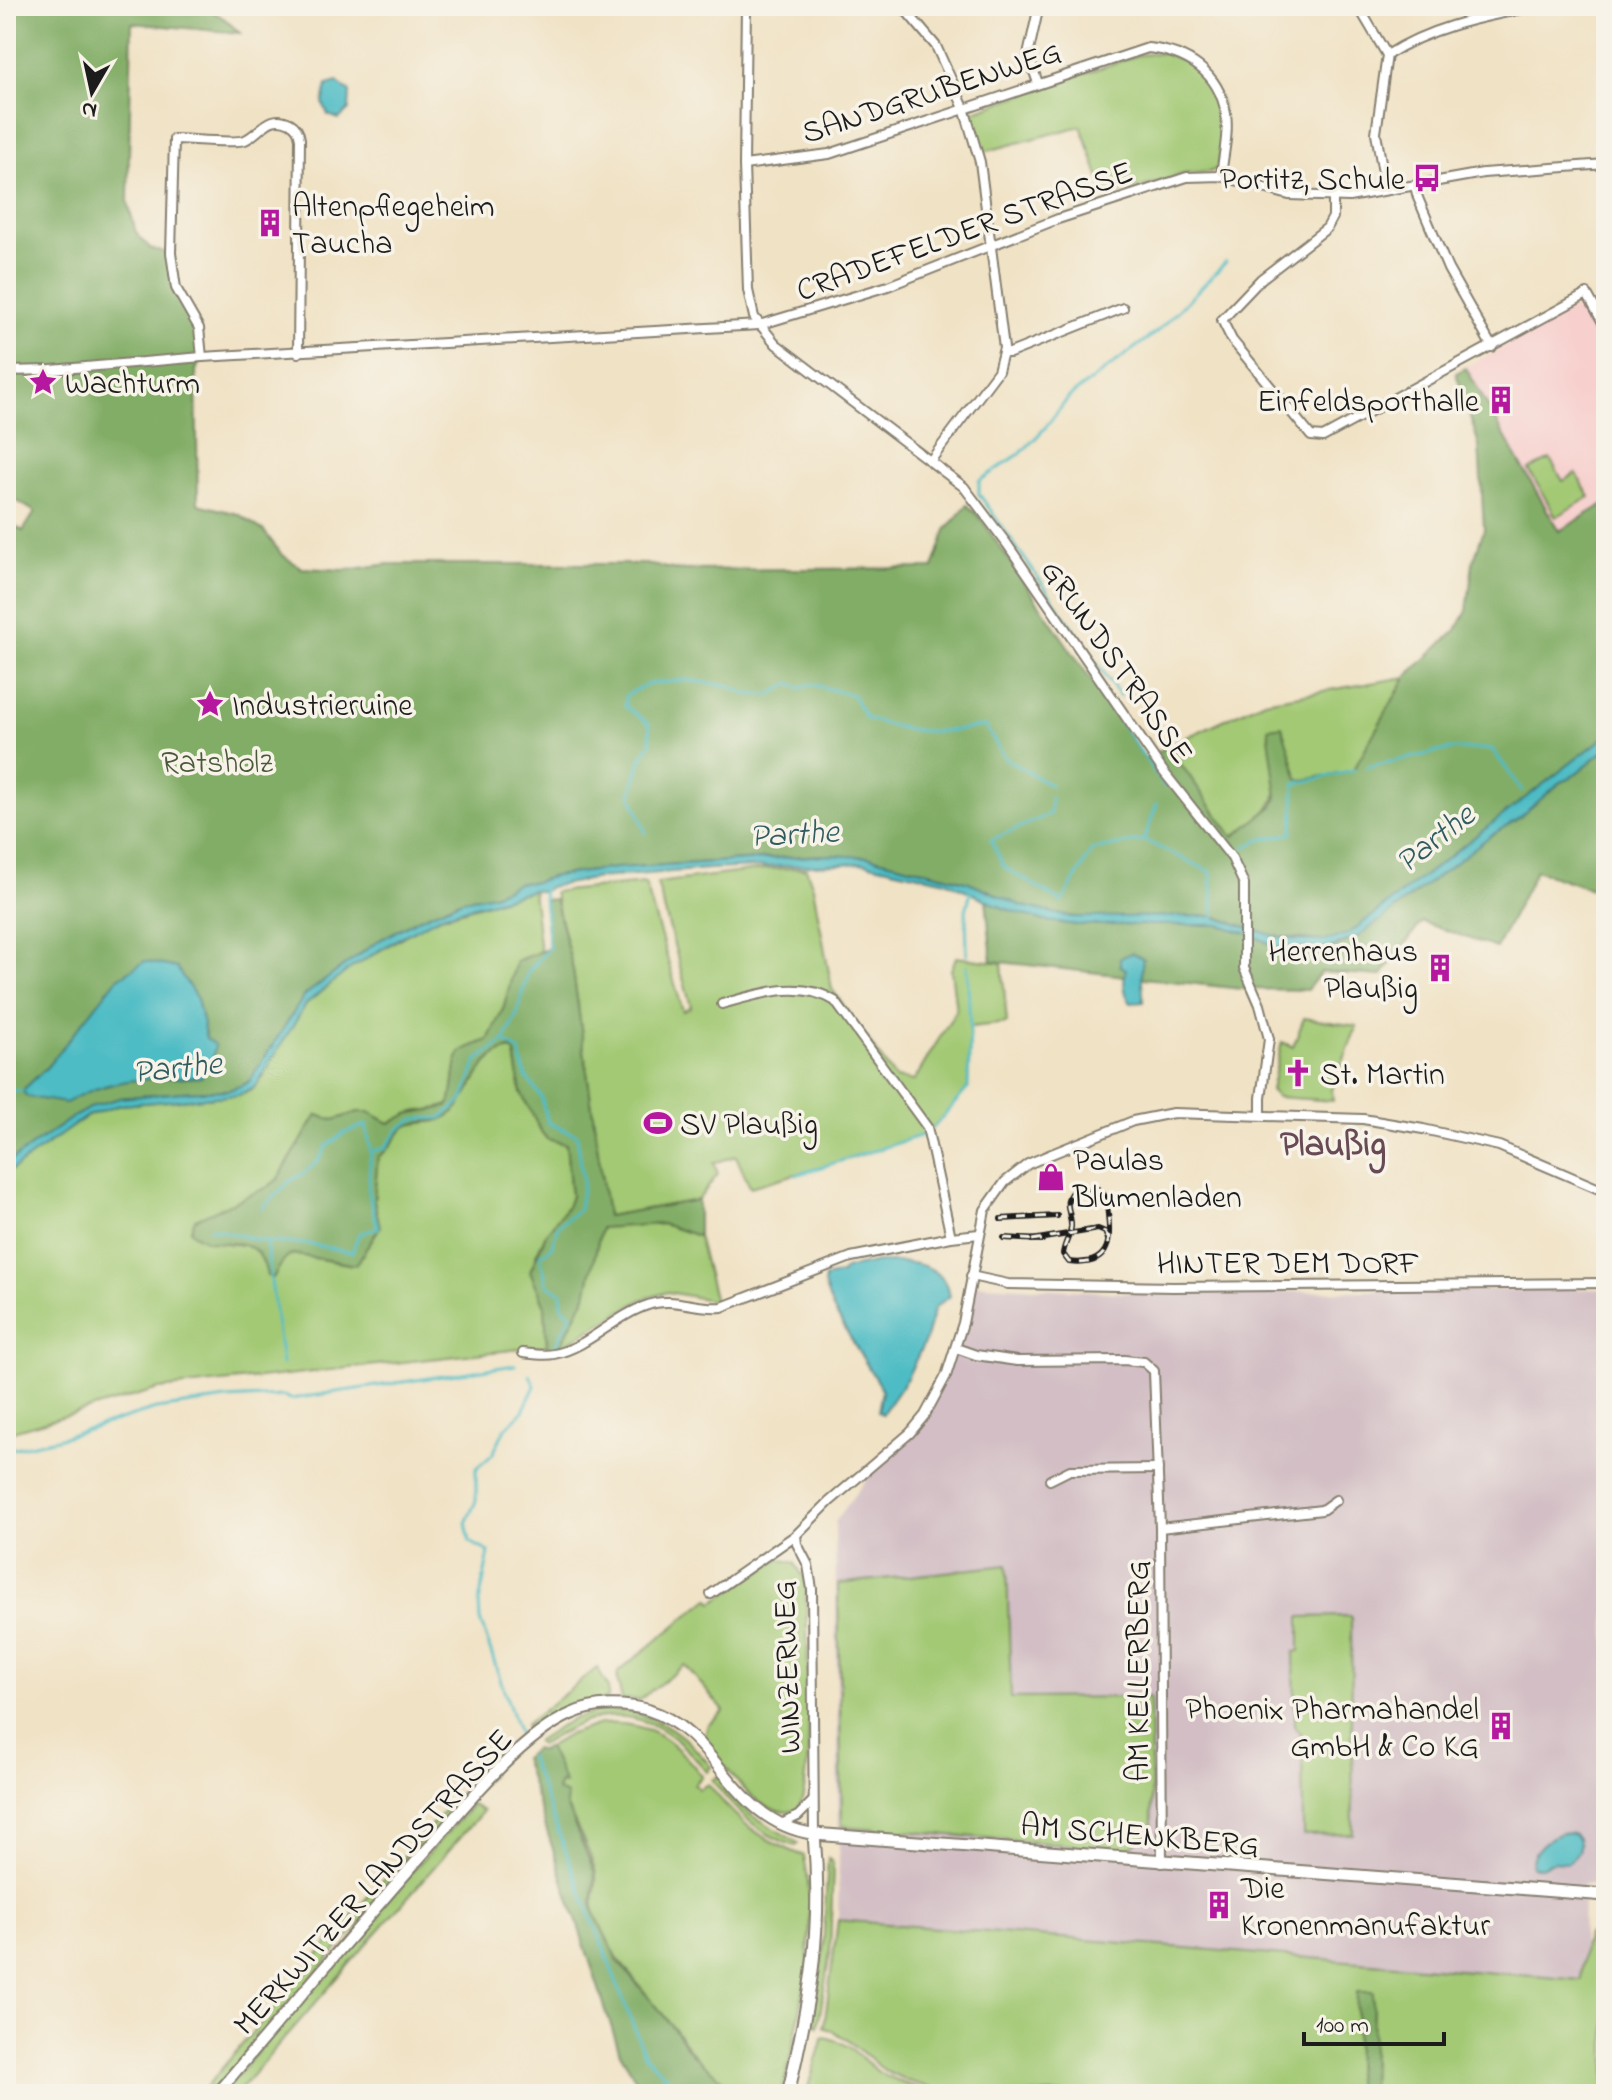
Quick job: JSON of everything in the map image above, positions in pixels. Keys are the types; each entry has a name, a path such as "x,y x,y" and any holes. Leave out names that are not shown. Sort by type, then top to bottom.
{"main road":[{"name":"AM SCHENKBERG","path":"814,1834 1606,1895"},
{"path":"788,2094 813,1980 818,1897 814,1834"}],"street":[{"path":"746,6 744,165 748,290 750,306 759,325"},
{"path":"902,6 936,46 964,108 980,162 1004,353 998,371 931,460"},
{"path":"1038,83 1028,55 1039,6"},
{"path":"1358,6 1387,55 1376,133 1386,190"},
{"path":"1387,55 1426,33 1453,23 1537,6"},
{"name":"SANDGRUBENWEG","path":"744,165 829,154 1148,48 1185,56 1203,67 1216,86 1226,115 1221,176"},
{"path":"202,357 199,328 176,288 171,253 174,139 244,141 271,121 280,120 293,125 300,139 298,353"},
{"name":"CRADEFELDER STRASSE","path":"6,371 759,325 888,286 1058,219 1187,177 1221,176 1289,195 1333,198 1508,170 1606,164"},
{"path":"1415,186 1448,269 1492,347"},
{"path":"1333,198 1333,217 1327,228 1261,279 1222,320 1232,340 1311,436 1323,437 1587,294 1606,328"},
{"path":"1004,353 1123,308"},
{"name":"GRUNDSTRASSE","path":"759,325 776,344 964,487 1007,544 1163,771 1232,858 1244,884 1244,968 1260,1005 1269,1039 1261,1114"},
{"path":"722,1004 789,989 823,993 835,1001 927,1127 951,1237"},
{"path":"711,1594 796,1535 829,1502 910,1433 936,1394 956,1348 985,1210 1005,1182 1028,1164 1133,1121 1154,1116 1173,1113 1261,1114 1363,1119 1477,1140 1499,1146 1606,1192"},
{"path":"523,1353 553,1355 589,1340 649,1304 667,1302 722,1307 851,1257 979,1234"},
{"name":"HINTER DEM DORF","path":"971,1276 1008,1284 1173,1287 1606,1283"},
{"name":"AM KELLERBERG","path":"956,1348 986,1357 1017,1361 1144,1362 1154,1371 1160,1528 1162,1863"},
{"path":"1050,1480 1070,1470 1158,1469"},
{"name":"AM KELLERBERG","path":"1160,1528 1322,1510 1336,1500"},
{"name":"WINZERWEG","path":"796,1535 797,1544 808,1565 812,1589 814,1834"},
{"name":"MERKWITZER LANDSTRASSE","path":"216,2094 446,1828 524,1748 556,1722 590,1708 614,1705 644,1709 667,1718 691,1735 741,1796 781,1824 814,1834"},
{"name":"WINZERWEG","path":"781,1824 798,1816 813,1800"}],"shaded area":[{"path":"1579,306 1591,310 1606,336 1606,526 1563,539 1466,367"},
{"path":"970,1284 1124,1293 1606,1289 1606,1885 1583,1884 1582,1980 838,1920 835,1522 879,1462 910,1433 946,1376"}],"green space":[{"name":"Ratsholz","path":"6,6 204,6 240,33 132,23 128,202 136,233 151,249 171,253 179,298 199,334 201,344 196,371 198,504 238,514 264,531 282,555 302,568 345,570 389,564 645,564 678,570 933,568 946,530 967,505 979,516 1145,759 1168,746 1233,837 1273,806 1277,797 1268,728 1282,726 1298,779 1353,770 1406,677 1457,629 1467,611 1473,562 1484,529 1479,445 1456,373 1466,368 1559,531 1606,503 1606,736 1362,924 1345,936 1323,941 1272,936 1217,917 1085,918 1061,915 1010,903 989,890 962,880 870,857 820,855 616,868 518,883 493,894 462,900 378,941 305,995 252,1078 245,1084 229,1090 120,1098 94,1106 6,1164 6,520 23,531 35,512 6,494","holes":["197,999 206,1039 201,1077 130,1079 82,1093 22,1091 74,1035"]},
{"path":"1162,53 1194,68 1217,94 1223,123 1218,168 1210,172 1184,174 1107,198 1081,126 980,153 969,113 1138,55"},
{"path":"1550,459 1563,481 1576,473 1590,497 1556,517 1529,470"},
{"path":"1406,677 1354,770 1298,779 1277,787 1267,810 1233,837 1168,746 1264,701"},
{"path":"1606,749 1606,894 1536,870 1496,948 1422,922 1381,976 1321,972 1307,990 1241,989 992,961 986,898 1003,908 1047,921 1077,925 1219,925 1277,947 1334,948 1382,919"},
{"path":"806,868 813,887 832,989 895,1078 914,1081 956,1010 951,970 956,957 1002,963 1007,1023 970,1027 968,1088 934,1127 923,1135 750,1187 736,1156 714,1163 718,1174 698,1200 607,1216 573,970 554,892 645,883 683,1011 691,1007 657,883 766,869"},
{"path":"533,890 540,952 516,961 504,1007 489,1040 460,1054 449,1105 411,1113 388,1123 369,1112 358,1112 334,1120 317,1115 278,1179 268,1187 234,1202 208,1241 250,1246 262,1256 272,1278 283,1260 292,1254 352,1265 378,1219 374,1201 378,1157 407,1126 439,1121 448,1115 483,1067 501,1052 511,1049 515,1054 521,1093 542,1133 547,1139 566,1144 571,1195 568,1205 547,1232 536,1254 539,1291 545,1306 547,1346 159,1389 6,1433 6,1174 87,1116 120,1105 239,1095 252,1090 262,1079 277,1048 307,1003 348,970 431,920"},
{"path":"555,899 573,970 607,1216 698,1200 698,1236 662,1224 601,1228 586,1295 560,1347 553,1350 547,1346 545,1306 530,1271 547,1232 568,1205 571,1196 566,1144 547,1139 542,1133 521,1093 515,1054 511,1049 500,1053 484,1066 454,1112 443,1119 407,1126 378,1157 374,1200 380,1227 356,1265 292,1254 283,1261 273,1278 267,1276 262,1259 254,1250 245,1245 212,1242 190,1230 195,1219 268,1187 278,1179 317,1115 334,1120 358,1112 369,1112 389,1123 412,1113 449,1105 460,1054 488,1040 504,1007 516,961 549,948 544,900"},
{"path":"1304,1018 1357,1026 1332,1090 1333,1101 1277,1097 1271,1090 1282,1042 1293,1047"},
{"path":"662,1224 698,1236 715,1301 668,1292 643,1299 560,1347 586,1295 601,1227"},
{"path":"780,1559 795,1563 804,1578 809,1705 804,1793 798,1810 784,1812 770,1808 744,1789 704,1739 708,1724 724,1711 685,1665 639,1700 622,1699 617,1680 618,1672 709,1598 713,1602"},
{"path":"1007,1565 1011,1698 1150,1697 1152,1828 1128,1850 842,1826 838,1584"},
{"path":"1349,1616 1353,1834 1303,1835 1302,1736 1295,1726 1294,1652 1300,1651 1300,1617"},
{"path":"597,1668 608,1687 608,1698 552,1719 533,1734 525,1725"},
{"path":"603,1711 636,1713 664,1724 689,1743 711,1767 707,1772 668,1734 638,1719 603,1717 584,1722 540,1745 536,1742 572,1719"},
{"path":"600,1724 633,1725 670,1742 702,1776 694,1784 699,1789 708,1784 750,1828 804,1856 810,1916 809,1946 801,2006 782,2094 739,2091 711,2072 630,1974 606,1939 593,1907 594,1866 580,1832 557,1791 560,1782 548,1747 570,1734"},
{"path":"548,1747 565,1784 560,1783 557,1791 567,1795 566,1805 595,1873 592,1907 618,1962 693,2055 733,2088 749,2094 645,2094 620,2053 523,1758 534,1749 541,1751"},
{"path":"485,1765 491,1774 210,2094 200,2094 365,1900"},
{"path":"718,1776 750,1814 798,1843 796,1846 759,1829 729,1802 712,1780"},
{"path":"472,1805 483,1811 236,2094 222,2094 375,1912"},
{"path":"828,1858 833,1863 830,1952 818,2026 813,2023 823,1952"},
{"path":"1596,1902 1606,1903 1606,2094 1371,2094 1373,1992 1357,1993 1355,2094 957,2094 907,2081 888,2072 847,2040 824,2027 838,1920 1581,1980 1587,1934 1595,1934"},
{"path":"1357,1992 1373,1992 1371,2094 1355,2094"},
{"path":"823,2037 849,2047 887,2077 940,2094 806,2094"}],"water":[{"path":"337,82 350,92 349,110 339,119 328,115 323,103 327,85"},
{"path":"1606,736 1606,749 1516,820 1490,836 1357,937 1327,949 1277,947 1219,925 1077,925 1044,921 1003,908 946,881 865,863 708,869 598,878 549,887 543,892 533,890 443,915 348,970 307,1003 255,1087 239,1095 120,1105 87,1116 6,1174 6,1164 93,1106 120,1098 229,1090 248,1083 305,995 378,941 418,919 462,900 493,894 518,883 616,868 829,855 870,857 969,882 1022,906 1071,917 1211,916 1275,936 1323,941 1348,934"},
{"path":"1132,953 1143,959 1143,1002 1131,1003 1124,983 1126,969 1120,966 1120,958"},
{"name":"Parthe","path":"145,961 177,968 197,999 206,1039 215,1045 211,1066 201,1077 114,1084 82,1094 66,1103 28,1097 22,1091 47,1067 117,979"},
{"path":"878,1262 912,1263 932,1269 946,1284 950,1296 935,1307 925,1341 907,1378 882,1414 878,1412 882,1390 832,1307 824,1284 825,1278 841,1274 845,1269"},
{"path":"1561,1833 1574,1834 1578,1838 1579,1849 1574,1857 1568,1863 1552,1862 1531,1867 1540,1846"}],"waterway":[{"path":"1082,640 979,494 979,481 1021,453 1069,397 1159,330 1226,262"},
{"path":"1086,648 1120,696"},
{"path":"646,833 631,794 642,757 651,743 649,724 625,706 626,695 648,684 686,680 731,686 745,694 770,695 791,683 799,688 811,684 853,695 866,718 898,727 939,731 985,726 1005,758 1050,785"},
{"path":"1120,722 1165,787"},
{"path":"1367,767 1451,749 1492,749 1522,790"},
{"path":"1245,847 1259,840 1293,833 1295,784 1354,770"},
{"path":"1051,798 1050,814 991,840 1004,867 1062,902 1092,850 1144,840 1211,872 1214,918"},
{"path":"1144,840 1157,804"},
{"path":"543,888 549,948 528,972 517,1014 504,1041 519,1051 526,1077 541,1096 548,1123 577,1135 583,1181 579,1209 558,1226 551,1248 540,1255 547,1284 561,1293 562,1306 571,1315 553,1350"},
{"path":"967,955 966,910 972,889"},
{"path":"934,1127 968,1088 970,1027 967,965"},
{"path":"210,1228 266,1242 308,1244 352,1252 359,1234 378,1228 368,1192 371,1152 386,1147 399,1129 414,1119 441,1118 463,1100 477,1061 504,1041"},
{"path":"6,1090 22,1091"},
{"path":"262,1208 290,1181 306,1172 318,1161 327,1146 344,1133 366,1125 371,1152"},
{"path":"796,1175 923,1135"},
{"path":"266,1242 282,1364"},
{"path":"6,1450 57,1439 156,1409 226,1399 283,1396 291,1399 515,1365"},
{"path":"521,1740 480,1620 479,1603 489,1552 470,1542 466,1523 476,1501 476,1469 493,1454 504,1430 523,1411 535,1386 530,1375"},
{"path":"529,1756 645,2056 669,2079 704,2094"}],"railway":[{"path":"1076,1189 1098,1189 1106,1197 1109,1223 1107,1245 1096,1259 1085,1262 1069,1262 1063,1254 1071,1227 1068,1202 1076,1189"},
{"path":"1001,1219 1057,1216"},
{"path":"1032,1240 1098,1229 1105,1232 1108,1239"},
{"path":"1004,1238 1042,1240"}],"place":[{"name":"Portitz, Schule","path":"1427,178"},
{"name":"Altenpflegeheim Taucha","path":"270,223"},
{"name":"Wachturm","path":"43,382"},
{"name":"Einfeldsporthalle","path":"1501,400"},
{"name":"Industrieruine","path":"210,704"},
{"name":"Herrenhaus Plaußig","path":"1440,968"},
{"name":"St. Martin","path":"1298,1073"},
{"name":"SV Plaußig","path":"658,1123"},
{"name":"Paulas Blumenladen","path":"1051,1177"},
{"name":"Phoenix Pharmahandel GmbH & Co KG","path":"1501,1726"},
{"name":"Die Kronenmanufaktur","path":"1219,1905"}],"district":[{"name":"Plaußig","path":"1333,1142"}]}
